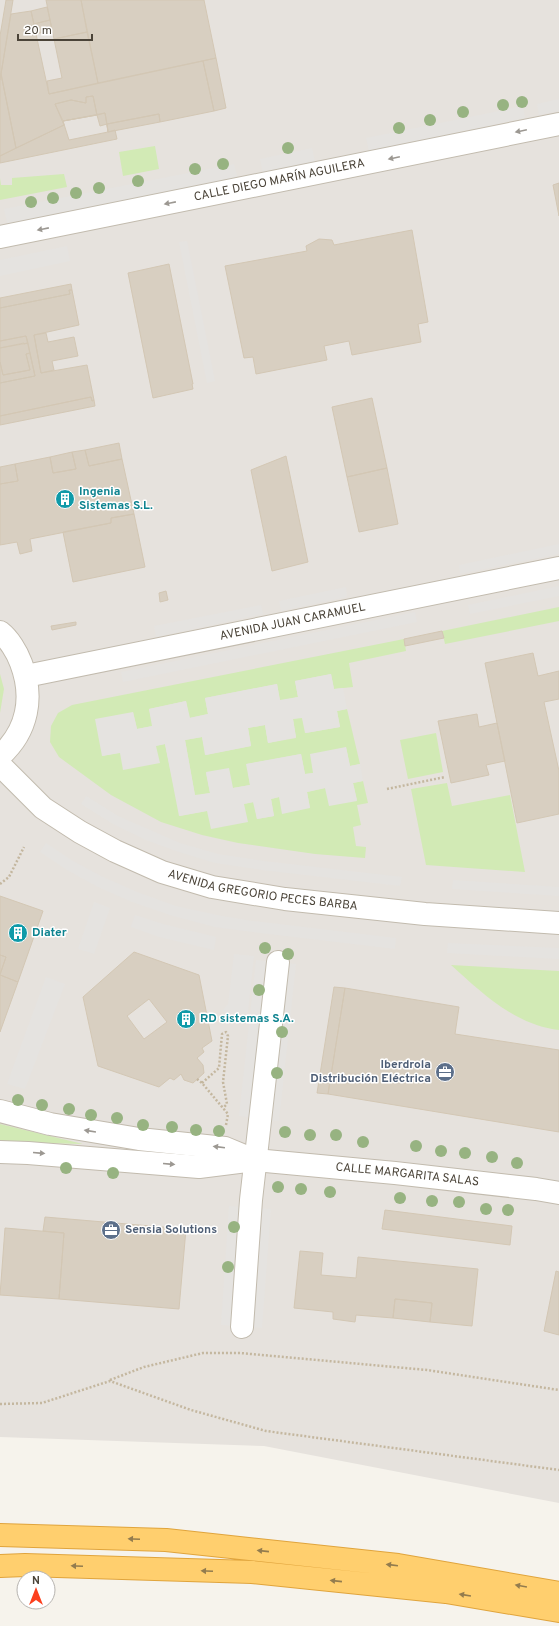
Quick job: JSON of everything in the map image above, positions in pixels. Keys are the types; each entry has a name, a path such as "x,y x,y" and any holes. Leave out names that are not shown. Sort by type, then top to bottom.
{"highway":[{"path":"0,1535 166,1540 398,1565 559,1593"},
{"path":"0,1566 33,1565 252,1572 446,1592 559,1611"}],"street":[{"name":"CALLE DIEGO MARÍN AGUILERA","path":"0,237 559,124"},
{"name":"AVENIDA JUAN CARAMUEL","path":"26,676 559,568"},
{"path":"0,632 17,653 26,676 28,692 27,708 23,723 7,750 0,756"},
{"name":"AVENIDA GREGORIO PECES BARBA","path":"0,765 43,808 80,832 115,852 162,872 212,887 285,899 425,914 559,923"},
{"path":"242,1327 255,1160 278,962"},
{"name":"CALLE MARGARITA SALAS","path":"0,1111 50,1124 117,1135 225,1148 255,1160"},
{"name":"CALLE MARGARITA SALAS","path":"0,1152 28,1152 199,1167 255,1160 403,1174 559,1193"}],"path":[{"path":"387,789 445,777"},
{"path":"0,884 9,877 24,847"},
{"path":"202,1083 219,1068 222,1034 226,1032 228,1036 224,1082 227,1104 223,1108"},
{"path":"198,1079 228,1114 226,1128"},
{"path":"0,1404 42,1403 110,1381 144,1368 203,1353 240,1353 427,1370 559,1390"},
{"path":"110,1381 192,1410 266,1432 559,1470"}],"shaded area":[{"path":"0,0 559,0 559,1503 264,1446 0,1437"},
{"path":"559,99 559,111 539,115 537,104"},
{"path":"523,106 525,118 369,151 366,138"},
{"path":"312,148 315,162 263,173 260,159"},
{"path":"234,164 238,178 8,226 4,209"},
{"path":"187,241 215,381 207,383 179,242"},
{"path":"67,246 70,261 0,276 0,260"},
{"path":"559,544 559,554 460,574 459,565"},
{"path":"559,586 559,596 470,614 468,605"},
{"path":"346,587 347,597 281,611 279,601"},
{"path":"261,605 263,614 156,637 154,626"},
{"path":"415,612 417,622 123,682 121,672"},
{"path":"331,674 334,689 343,688 347,709 337,711 340,727 305,733 302,718 293,719 296,737 268,743 265,725 248,728 251,746 205,755 202,737 185,740 195,795 210,793 206,772 229,768 233,788 250,785 246,764 301,754 305,774 313,773 310,754 346,747 350,766 360,764 363,781 353,783 357,801 329,806 325,788 307,792 310,808 282,814 279,797 271,799 274,816 257,819 253,802 244,804 248,822 211,829 207,811 179,816 165,744 156,746 160,763 123,770 120,753 102,756 95,719 133,712 137,729 152,726 149,709 186,701 190,718 208,714 205,698 277,684 280,700 298,697 295,681"},
{"path":"86,796 118,816 180,843 218,854 264,861 402,877 400,886 215,863 146,840 113,824 81,804"},
{"path":"46,843 73,861 103,877 137,892 176,906 246,920 396,938 395,949 215,927 173,916 132,902 98,887 67,870 40,852"},
{"path":"453,880 559,887 559,896 452,889"},
{"path":"94,902 110,908 94,954 78,949"},
{"path":"135,915 163,924 216,937 214,950 159,937 131,927"},
{"path":"448,943 559,948 559,959 447,953"},
{"path":"234,954 254,956 248,1012 238,1024 222,1011 228,1004"},
{"path":"256,960 296,964 279,1121 239,1116"},
{"path":"46,977 65,984 25,1089 7,1084"},
{"path":"229,1206 271,1209 262,1328 221,1325"}],"green space":[{"path":"155,146 159,169 123,176 119,152"},
{"path":"64,174 67,187 0,200 0,178 1,185 12,185 12,178"},
{"path":"559,607 559,621 445,644 442,631"},
{"path":"404,639 406,651 349,663 353,687 334,689 331,674 295,681 298,697 280,701 277,684 205,698 208,714 189,718 186,701 149,709 153,726 137,729 133,712 102,756 165,744 180,816 254,802 257,819 274,816 271,799 279,797 310,808 307,792 325,788 357,800 353,783 363,781 368,803 357,805 361,825 353,827 356,846 366,847 365,858 315,854 238,843 202,835 161,822 111,795 59,757 50,742 51,726 58,713 72,705"},
{"path":"0,674 4,689 0,713"},
{"path":"347,709 360,764 350,766 346,747 314,773 305,774 301,754 247,764 250,785 233,788 206,773 210,793 195,796 185,740 202,737 206,755 251,746 248,728 265,725 268,743 296,738 293,719 302,717 306,733 340,727 337,711"},
{"path":"436,733 443,772 408,779 400,740"},
{"path":"447,783 452,806 510,795 525,872 426,865 411,789"},
{"path":"451,965 559,971 559,1030 528,1022 514,1015 487,997"},
{"path":"0,1124 83,1144 0,1142"}],"building":[{"path":"6,0 13,0 0,80 0,36"},
{"path":"46,0 81,0 87,32 54,39"},
{"path":"81,0 204,0 216,58 98,83"},
{"path":"47,7 50,20 34,24 31,11"},
{"path":"31,11 49,94 203,61 214,111 160,122 159,114 107,124 105,113 97,115 93,96 86,97 86,103 71,100 55,104 64,125 16,148 1,74 11,14"},
{"path":"50,20 52,30 36,34 34,24"},
{"path":"87,32 98,83 49,94 47,81 62,78 54,39"},
{"path":"216,58 226,108 214,111 203,61"},
{"path":"1,74 16,148 0,156 0,80"},
{"path":"93,96 97,115 63,121 55,104 71,100 86,103 86,97"},
{"path":"105,113 108,132 69,140 63,121"},
{"path":"159,114 160,122 108,132 107,124"},
{"path":"97,115 100,126 107,124 108,132 115,130 117,139 0,163 0,156 64,125 63,121"},
{"path":"559,183 559,216 553,185"},
{"path":"412,230 428,322 418,324 421,342 352,355 349,341 324,346 327,360 256,374 253,357 244,358 225,266 307,251 306,246 319,239 332,240 334,245"},
{"path":"169,264 193,389 153,398 128,273"},
{"path":"71,284 72,290 69,290 70,294 0,308 0,298"},
{"path":"69,290 72,290 79,325 34,335 41,373 87,365 94,400 92,401 91,397 0,416 0,383 35,376 26,336 0,341 0,308 70,294"},
{"path":"46,333 48,342 74,337 78,356 52,361 54,370 41,373 34,335"},
{"path":"26,336 28,343 0,348 0,341"},
{"path":"28,343 30,353 26,354 30,370 3,375 0,362 0,348"},
{"path":"30,353 35,376 0,383 0,362 3,375 30,370 26,354"},
{"path":"91,397 92,401 94,400 95,406 0,425 0,416"},
{"path":"372,398 387,468 347,477 332,407"},
{"path":"119,443 122,459 89,466 85,450"},
{"name":"Ingenia Sistemas S.L.","path":"85,450 89,466 122,459 134,514 111,518 111,523 30,539 32,551 20,554 17,542 0,545 0,484 18,481 15,464 50,457 53,473 76,469 72,452"},
{"path":"72,452 76,469 53,473 50,457"},
{"path":"286,456 308,562 272,571 251,470"},
{"path":"15,464 18,481 0,484 0,467"},
{"path":"387,468 398,524 359,532 347,477"},
{"path":"134,514 145,567 73,582 63,532 111,523 111,518"},
{"path":"166,591 168,600 160,602 159,593"},
{"path":"76,622 76,625 52,630 51,626"},
{"path":"442,631 444,638 405,646 404,639"},
{"path":"533,653 538,676 559,671 559,699 544,702 559,771 559,814 517,823 485,663"},
{"path":"477,714 479,727 497,723 505,761 486,765 489,775 451,783 438,721"},
{"name":"Diater","path":"0,896 43,911 18,982 0,975 6,957 0,955"},
{"name":"RD sistemas S.A.","path":"134,952 199,975 212,1041 202,1048 204,1052 197,1058 203,1065 204,1073 193,1083 184,1080 181,1074 174,1080 170,1078 159,1087 98,1066 83,997","holes":["149,999 167,1022 144,1039 127,1016"]},
{"path":"0,955 6,957 0,974"},
{"path":"0,975 18,982 0,1032"},
{"path":"334,987 345,988 328,1094 317,1093"},
{"name":"Iberdrola Distribución Eléctrica","path":"345,988 459,1007 455,1034 559,1050 559,1132 328,1094"},
{"path":"385,1210 512,1226 510,1245 382,1229"},
{"path":"45,1217 186,1229 179,1309 59,1299 64,1233 43,1231"},
{"path":"5,1228 64,1233 59,1299 0,1295"},
{"path":"300,1251 323,1253 321,1275 356,1278 358,1257 478,1269 472,1326 430,1322 432,1303 395,1299 393,1318 356,1315 355,1322 333,1319 333,1312 294,1308"},
{"path":"556,1271 559,1272 559,1335 544,1331"},
{"path":"395,1299 432,1303 430,1322 393,1318"}],"place":[{"name":"Ingenia Sistemas S.L.","path":"65,499"},
{"name":"Diater","path":"18,933"},
{"name":"RD sistemas S.A.","path":"186,1019"},
{"name":"Iberdrola Distribución Eléctrica","path":"445,1072"},
{"name":"Sensia Solutions","path":"111,1230"}]}
